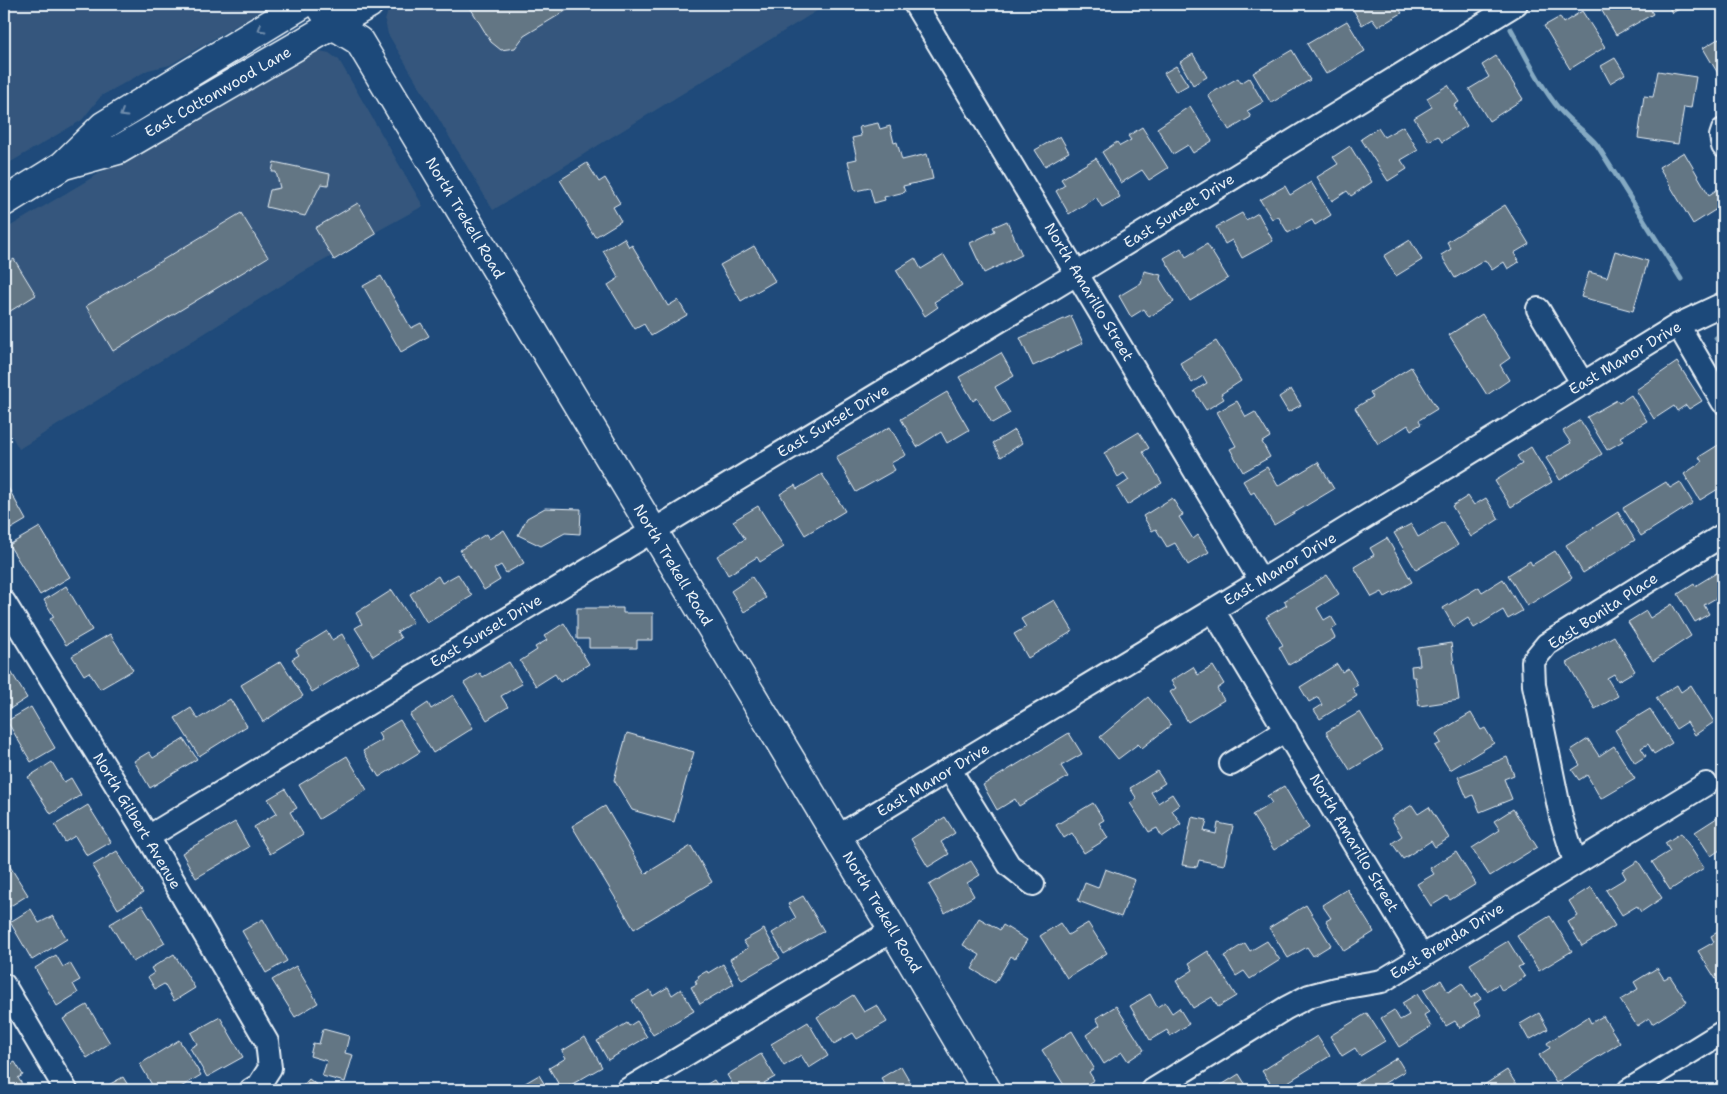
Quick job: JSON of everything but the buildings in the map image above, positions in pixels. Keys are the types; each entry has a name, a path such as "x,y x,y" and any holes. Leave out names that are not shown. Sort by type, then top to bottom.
{"main road":[{"name":"East Cottonwood Lane","path":"4,202 62,166 103,126 303,4"},
{"name":"East Cottonwood Lane","path":"62,166 118,150 326,14 361,6"},
{"path":"359,41 361,6"},
{"name":"North Trekell Road","path":"326,14 359,41 893,930 987,1090"}],"street":[{"name":"North Amarillo Street","path":"915,4 1261,581"},
{"name":"East Sunset Drive","path":"148,837 1078,273 1516,4"},
{"path":"1723,130 1721,136 1723,146"},
{"name":"East Manor Drive","path":"837,837 1214,610 1678,325 1723,304"},
{"path":"1538,310 1583,384"},
{"path":"1678,325 1723,402"},
{"name":"East Bonita Place","path":"1575,862 1562,817 1534,685 1533,661 1547,644 1723,535"},
{"name":"North Gilbert Avenue","path":"4,602 148,837 267,1042 270,1068 259,1086 251,1090"},
{"name":"North Amarillo Street","path":"1214,610 1422,957"},
{"path":"1231,764 1286,730"},
{"path":"950,770 1009,865 1032,884"},
{"name":"East Brenda Drive","path":"1153,1090 1309,996 1382,981 1706,784"},
{"path":"627,1090 893,930"},
{"path":"4,985 66,1090"},
{"path":"1629,1090 1723,1032"}],"shaded area":[{"path":"4,4 272,4 170,65 148,70 101,96 82,120 4,166"},
{"path":"390,4 828,4 493,210 388,34 385,21"},
{"path":"316,50 329,53 339,60 423,206 303,272 19,449 4,423 4,230 303,52"}],"waterway":[{"path":"1511,29 1546,91 1564,115 1597,145 1681,279"},
{"path":"1716,338 1723,349"}]}
